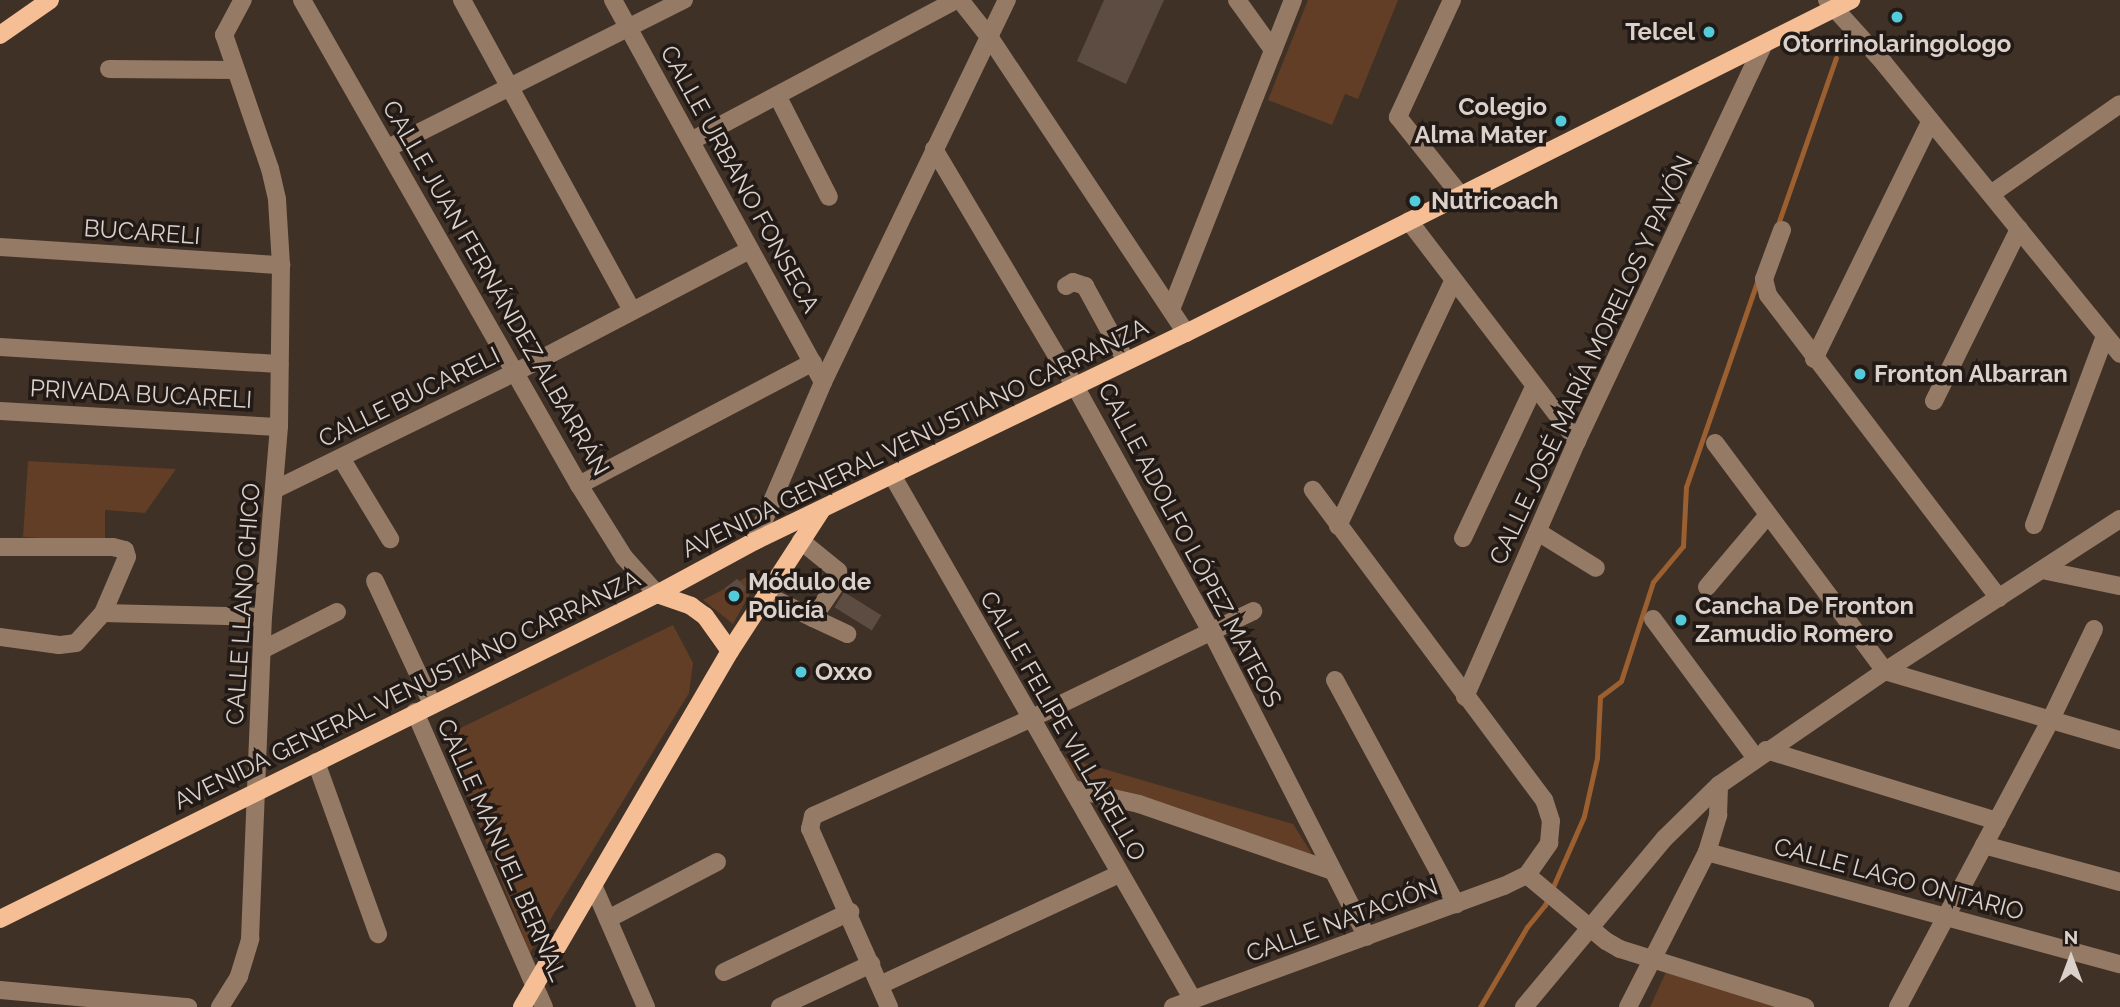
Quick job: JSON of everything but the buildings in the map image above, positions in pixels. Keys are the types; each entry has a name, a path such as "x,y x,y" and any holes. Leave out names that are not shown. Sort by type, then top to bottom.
{"main road":[{"path":"0,35 50,0"},
{"name":"AVENIDA GENERAL VENUSTIANO CARRANZA","path":"0,919 657,593 755,541 1186,332 1763,45 1830,4 1851,0"},
{"path":"522,1007 730,651 821,511"},
{"path":"657,593 691,606 705,616 730,651"}],"street":[{"name":"CALLE LLANO CHICO","path":"220,1007 239,976 248,952 258,790 263,617 276,489 279,427 281,265 274,183 235,70 225,30 243,0"},
{"name":"CALLE JUAN FERNÁNDEZ ALBARRÁN","path":"302,0 579,485 629,564 657,593"},
{"path":"462,0 632,310"},
{"name":"CALLE URBANO FONSECA","path":"613,0 823,382"},
{"path":"388,148 684,0"},
{"path":"691,141 958,0 990,38 1186,332"},
{"path":"755,541 823,382 1007,0"},
{"path":"1237,0 1273,50"},
{"path":"1171,307 1293,0"},
{"path":"1452,0 1398,117 1461,196"},
{"path":"1830,4 1883,61 2120,354"},
{"name":"CALLE JOSÉ MARÍA MORELOS Y PAVÓN","path":"1465,697 1577,441 1763,45"},
{"path":"109,69 235,70"},
{"path":"778,97 829,197"},
{"path":"1991,194 2120,104"},
{"path":"1814,359 1930,122"},
{"name":"CALLE ADOLFO LÓPEZ MATEOS","path":"934,149 1075,386 1211,631 1367,937"},
{"path":"1409,221 1577,441"},
{"path":"1934,401 2019,229"},
{"path":"1782,230 1771,254 1764,286 1814,359 1999,598"},
{"name":"BUCARELI","path":"0,247 281,265"},
{"name":"CALLE BUCARELI","path":"276,489 516,372 749,250"},
{"path":"1066,286 1073,282 1085,286 1126,361"},
{"path":"1338,526 1453,282"},
{"path":"2034,525 2105,336"},
{"path":"0,347 279,364"},
{"path":"579,485 813,362"},
{"path":"1463,538 1534,387"},
{"name":"PRIVADA BUCARELI","path":"0,411 279,427"},
{"path":"1715,443 1885,671 2120,740"},
{"path":"341,458 390,539"},
{"name":"CALLE FELIPE VILLARELLO","path":"892,475 1119,874 1199,998"},
{"path":"1312,490 1549,811 1549,843 1534,881 1620,949 1653,962 1805,1007"},
{"path":"1707,587 1768,516"},
{"path":"1524,1007 1665,838 1719,785 1885,671 2120,519"},
{"path":"1538,532 1596,568"},
{"path":"801,541 839,574 838,581 813,618"},
{"path":"0,547 123,549 126,561 103,613 72,645 0,637"},
{"path":"2042,570 2120,586"},
{"path":"375,581 432,704"},
{"path":"766,595 848,634"},
{"path":"889,1007 850,912 810,828 813,816 1030,719 1253,611"},
{"path":"262,650 337,612"},
{"path":"103,613 263,617"},
{"path":"1653,620 1761,754 1997,821"},
{"path":"1898,1007 2050,721 2094,629"},
{"path":"1335,680 1456,904"},
{"name":"CALLE MANUEL BERNAL","path":"415,712 544,1007"},
{"path":"316,762 378,934"},
{"path":"1628,1007 1707,852 1718,815 1719,785"},
{"path":"1073,789 1139,804 1333,871"},
{"path":"1984,845 2120,882"},
{"name":"CALLE LAGO ONTARIO","path":"1707,852 2120,964"},
{"path":"608,919 717,862"},
{"path":"880,985 1119,874"},
{"name":"CALLE NATACIÓN","path":"1173,1007 1456,904 1534,881"},
{"path":"593,885 646,1007"},
{"path":"724,972 850,912"},
{"path":"780,1007 871,964"},
{"path":"0,990 188,1007"},
{"path":"1199,998 1221,1007"}],"shaded area":[{"path":"1308,0 1398,0 1358,99 1345,94 1332,125 1268,100"},
{"path":"28,461 176,469 145,513 105,510 105,542 23,537"},
{"path":"764,568 733,624 703,600"},
{"path":"673,625 693,663 689,693 530,953 444,736"},
{"path":"1063,757 1293,824 1312,854 1079,781"},
{"path":"1666,972 1790,1007 1650,1007"}],"waterway":[{"path":"1777,227 1836,58"},
{"path":"1480,1007 1527,927 1545,905 1584,816 1597,758 1600,697 1621,681 1653,582 1683,546 1686,487 1758,279"}],"place":[{"name":"Otorrinolaringologo","path":"1897,17"},
{"name":"Telcel","path":"1709,32"},
{"name":"Colegio Alma Mater","path":"1561,121"},
{"name":"Nutricoach","path":"1415,201"},
{"name":"Fronton Albarran","path":"1860,374"},
{"name":"Módulo de Policía","path":"734,596"},
{"name":"Cancha De Fronton Zamudio Romero","path":"1681,620"},
{"name":"Oxxo","path":"801,672"}]}
